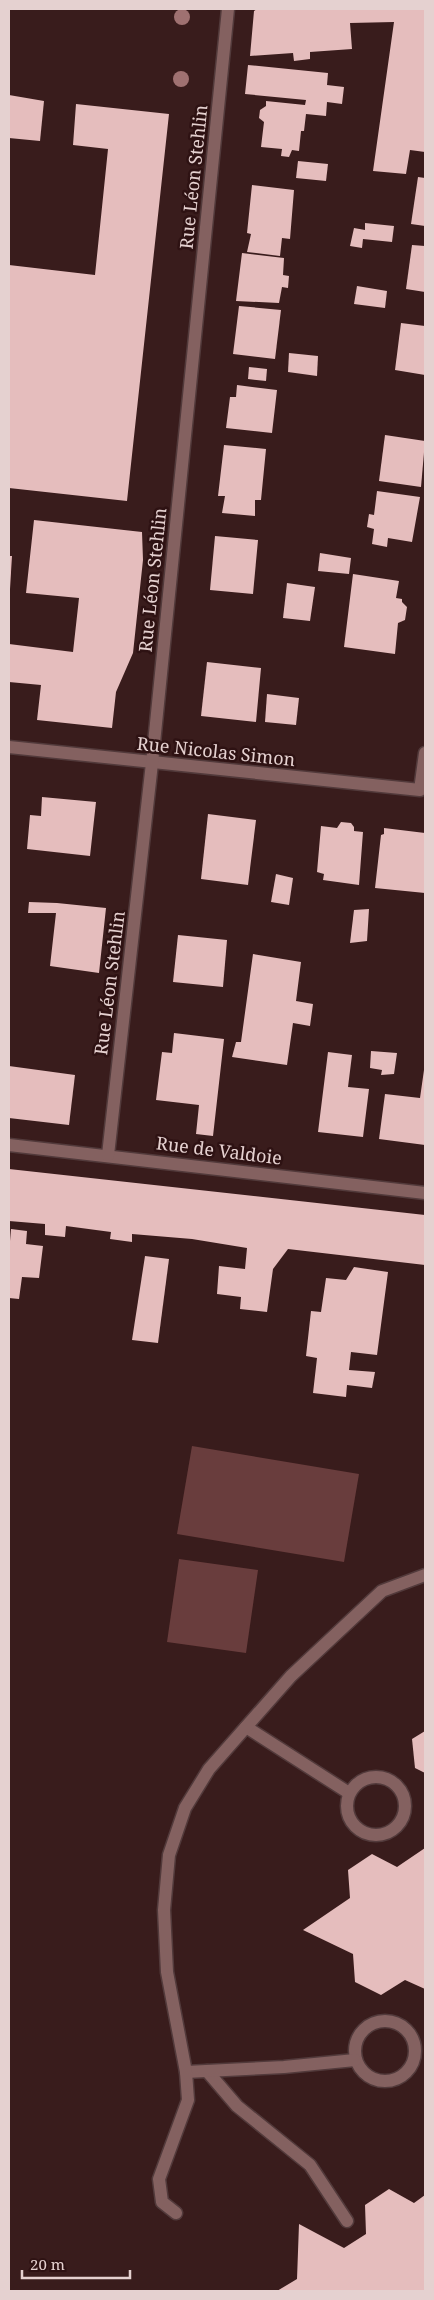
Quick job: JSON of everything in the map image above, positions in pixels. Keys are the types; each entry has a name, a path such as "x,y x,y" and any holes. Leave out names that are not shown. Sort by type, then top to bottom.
{"street":[{"name":"Rue Léon Stehlin","path":"108,1155 152,763 228,9"},
{"name":"Rue Nicolas Simon","path":"9,747 420,790 425,753"},
{"name":"Rue de Valdoie","path":"9,1145 425,1193"},
{"path":"176,2212 162,2202 159,2178 188,2100 186,2072 167,1972 164,1910 169,1856 185,1808 210,1769 291,1676 382,1591 425,1574"},
{"path":"246,1727 349,1793"},
{"path":"380,1776 393,1781 404,1795 404,1817 393,1830 383,1835 368,1835 354,1825 346,1810 349,1793 355,1784 368,1777 380,1776"},
{"path":"387,2020 403,2026 411,2035 416,2051 410,2070 393,2082 371,2080 361,2072 355,2060 355,2043 366,2027 387,2020"},
{"path":"186,2072 284,2067 355,2060"},
{"path":"208,2071 237,2106 310,2165 347,2221"}],"shaded area":[{"path":"192,1446 359,1474 344,1562 177,1534"},
{"path":"179,1559 258,1570 246,1653 167,1642"}],"building":[{"path":"257,9 425,9 425,152 410,150 406,174 373,171 394,22 350,23 352,49 310,52 310,59 294,61 293,53 250,56 254,11"},
{"path":"248,65 328,73 327,85 344,87 342,104 327,102 326,116 306,114 304,131 301,131 299,151 292,150 289,157 281,156 282,149 261,147 264,122 259,118 260,110 266,106 266,101 305,105 306,100 245,94"},
{"path":"9,95 44,101 40,141 9,138"},
{"path":"76,104 169,114 127,501 9,488 9,265 95,275 108,149 73,145"},
{"path":"298,161 328,164 326,181 296,178"},
{"path":"418,177 425,178 425,226 411,224"},
{"path":"252,185 294,190 290,239 282,238 280,256 247,252 251,234 247,233"},
{"path":"365,223 394,226 392,242 363,239 362,248 350,246 354,228 365,230"},
{"path":"412,245 425,246 425,292 406,289"},
{"path":"242,253 284,258 283,275 289,276 288,288 282,287 279,303 236,301"},
{"path":"357,286 387,291 385,308 354,304"},
{"path":"239,306 281,310 275,359 233,354"},
{"path":"401,323 425,326 425,375 395,370"},
{"path":"289,353 318,356 317,376 288,372"},
{"path":"249,367 267,369 266,381 248,379"},
{"path":"237,385 277,390 272,433 226,428 230,397 236,397"},
{"path":"385,435 425,441 421,487 379,481"},
{"path":"224,445 266,449 261,500 255,500 255,516 222,513 225,496 218,496"},
{"path":"377,491 420,497 412,542 388,538 387,547 372,544 374,529 367,527 369,514 374,515"},
{"path":"34,520 142,532 143,560 133,653 116,692 112,728 37,720 41,685 9,682 9,644 73,652 79,598 26,593"},
{"path":"215,536 258,540 253,594 210,590"},
{"path":"320,553 351,558 349,574 318,571"},
{"path":"9,556 12,556 10,589 9,589"},
{"path":"353,574 399,581 396,598 402,599 402,602 407,607 405,620 398,623 395,654 344,647"},
{"path":"287,583 315,587 310,621 283,618"},
{"path":"207,662 261,668 256,722 201,716"},
{"path":"267,694 299,698 296,725 265,722"},
{"path":"42,797 96,802 90,856 27,849 30,815 41,816"},
{"path":"208,814 256,820 248,885 201,879"},
{"path":"341,822 351,823 354,831 363,832 359,885 323,880 324,874 317,872 321,826 337,828"},
{"path":"384,828 425,833 425,893 375,888 381,835 384,834"},
{"path":"276,874 293,878 289,905 271,902"},
{"path":"29,902 106,908 99,973 50,966 56,913 28,913"},
{"path":"369,909 367,941 350,943 354,910"},
{"path":"178,935 227,940 223,987 173,982"},
{"path":"253,954 301,962 296,1001 313,1004 310,1026 293,1023 287,1065 232,1057 236,1042 241,1042"},
{"path":"174,1033 224,1039 213,1136 196,1134 199,1105 156,1100 162,1052 172,1053"},
{"path":"371,1051 397,1053 394,1074 381,1075 382,1070 370,1068"},
{"path":"328,1052 352,1055 348,1087 369,1089 363,1137 318,1132"},
{"path":"9,1066 75,1075 69,1125 9,1118"},
{"path":"424,1070 425,1145 379,1139 385,1094 420,1098"},
{"path":"9,1169 425,1215 425,1265 288,1249 273,1269 267,1312 240,1309 241,1297 217,1294 219,1266 245,1269 247,1248 192,1239 132,1234 132,1242 110,1239 111,1232 66,1226 65,1237 45,1235 45,1224 9,1221"},
{"path":"11,1229 27,1231 26,1244 43,1246 39,1278 22,1277 19,1299 9,1298"},
{"path":"145,1256 169,1259 158,1343 132,1340"},
{"path":"354,1267 388,1272 377,1355 351,1352 349,1370 375,1372 372,1388 347,1385 346,1397 313,1393 317,1358 306,1356 311,1311 321,1312 326,1278 346,1280"},
{"path":"425,1731 425,1773 415,1768 412,1739"},
{"path":"425,1848 425,1989 405,1980 381,1995 355,1982 353,1954 303,1930 350,1898 348,1870 372,1854 397,1867"},
{"path":"389,2189 414,2203 425,2195 425,2291 277,2291 297,2279 299,2224 344,2248 366,2234 365,2205"}]}
